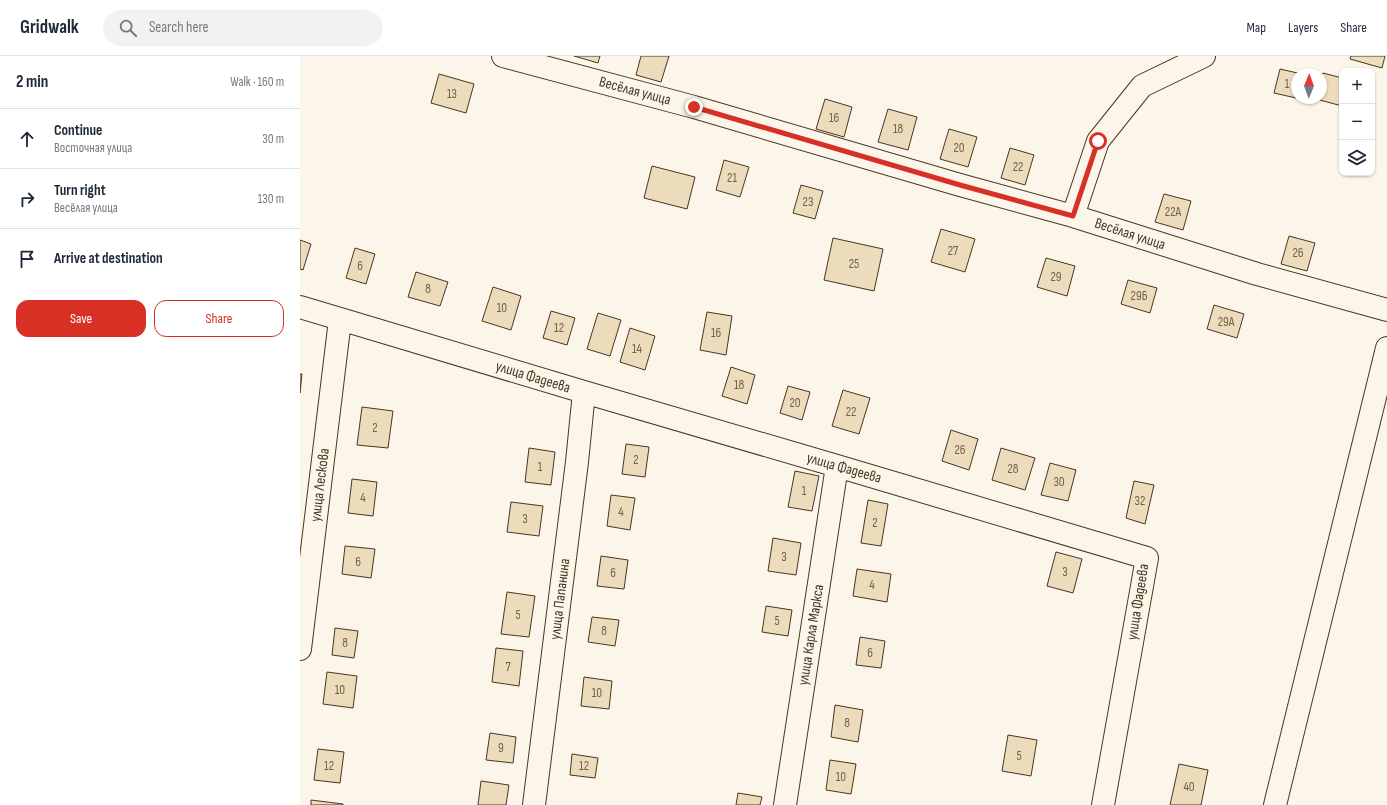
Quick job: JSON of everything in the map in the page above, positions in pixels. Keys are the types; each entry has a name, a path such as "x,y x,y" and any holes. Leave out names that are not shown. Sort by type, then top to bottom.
{"street":[{"name":"Весёлая улица","path":"504,56 694,107 960,185 1073,216 1257,274 1387,310"},
{"path":"1073,216 1098,141 1142,86 1204,56"},
{"name":"улица Фадеева","path":"300,308 1147,558 1103,805"},
{"name":"улица Лескова","path":"300,649 340,320"},
{"path":"1275,805 1387,348"},
{"name":"улица Папанина","path":"534,805 577,462 584,392"},
{"name":"улица Карла Маркса","path":"784,805 837,466"}],"building":[{"path":"574,56 600,56 598,63"},
{"path":"641,56 669,56 661,82 636,75"},
{"path":"1351,56 1385,56 1382,68 1350,59"},
{"path":"1280,69 1291,72 1291,97 1274,93"},
{"path":"439,74 474,84 466,113 431,103"},
{"path":"1327,74 1339,77 1339,105 1327,102"},
{"path":"825,99 852,107 844,137 816,129"},
{"path":"888,109 917,117 908,150 878,142"},
{"path":"949,129 977,137 968,167 940,159"},
{"path":"1010,148 1034,155 1025,185 1001,178"},
{"path":"724,160 749,167 740,197 716,190"},
{"path":"652,166 695,177 687,209 644,198"},
{"path":"801,185 823,191 815,219 793,213"},
{"path":"1164,194 1191,201 1183,230 1155,222"},
{"path":"941,229 975,239 965,272 931,262"},
{"path":"1289,236 1315,243 1307,271 1281,264"},
{"path":"833,238 883,249 874,291 824,280"},
{"path":"300,240 311,244 303,270 300,269"},
{"path":"355,248 375,254 366,284 346,278"},
{"path":"1046,258 1075,266 1067,296 1037,287"},
{"path":"416,272 448,282 440,306 408,297"},
{"path":"1128,280 1157,288 1150,313 1121,304"},
{"path":"493,287 521,296 511,330 482,321"},
{"path":"1214,305 1244,314 1237,338 1207,329"},
{"path":"551,311 575,318 567,345 543,338"},
{"path":"707,312 732,316 726,355 700,350"},
{"path":"598,313 621,320 610,356 587,349"},
{"path":"630,328 655,336 645,370 620,362"},
{"path":"731,367 755,375 747,404 722,396"},
{"path":"300,374 302,374 300,393"},
{"path":"788,386 810,392 802,420 780,413"},
{"path":"843,390 870,398 859,434 832,426"},
{"path":"362,407 393,411 388,448 357,445"},
{"path":"951,430 978,439 969,470 942,461"},
{"path":"626,444 649,447 645,477 622,474"},
{"path":"529,448 555,452 551,485 525,482"},
{"path":"1001,448 1035,458 1025,490 992,480"},
{"path":"1050,463 1076,470 1068,501 1041,495"},
{"path":"795,471 819,476 812,511 788,507"},
{"path":"352,479 377,482 373,516 348,513"},
{"path":"1134,481 1154,485 1145,524 1126,518"},
{"path":"611,495 635,498 630,530 607,526"},
{"path":"868,500 888,504 881,546 861,543"},
{"path":"511,502 543,506 539,536 507,532"},
{"path":"773,538 801,543 796,575 768,571"},
{"path":"345,546 375,549 371,578 342,574"},
{"path":"1056,552 1082,559 1073,593 1047,586"},
{"path":"601,556 628,560 624,589 597,586"},
{"path":"857,569 891,574 887,602 853,596"},
{"path":"507,592 535,596 529,637 501,634"},
{"path":"766,606 792,610 788,636 762,632"},
{"path":"592,617 619,620 615,646 588,642"},
{"path":"335,628 358,631 354,658 332,655"},
{"path":"860,637 885,641 881,668 856,665"},
{"path":"496,648 523,651 519,686 492,682"},
{"path":"327,672 357,676 353,708 323,704"},
{"path":"584,677 612,681 609,709 581,706"},
{"path":"835,705 863,710 858,742 831,737"},
{"path":"490,733 516,737 513,763 486,760"},
{"path":"1008,735 1037,740 1031,776 1002,771"},
{"path":"318,749 344,752 340,783 314,780"},
{"path":"572,754 598,758 595,778 570,775"},
{"path":"830,760 856,764 851,794 826,790"},
{"path":"1179,764 1208,770 1201,805 1170,805"},
{"path":"481,781 509,785 506,805 478,805"},
{"path":"738,793 762,797 760,805 736,805"},
{"path":"311,800 343,804 343,805 311,805"}],"route":[{"path":"694,107 960,185 1073,216 1098,141"}]}
